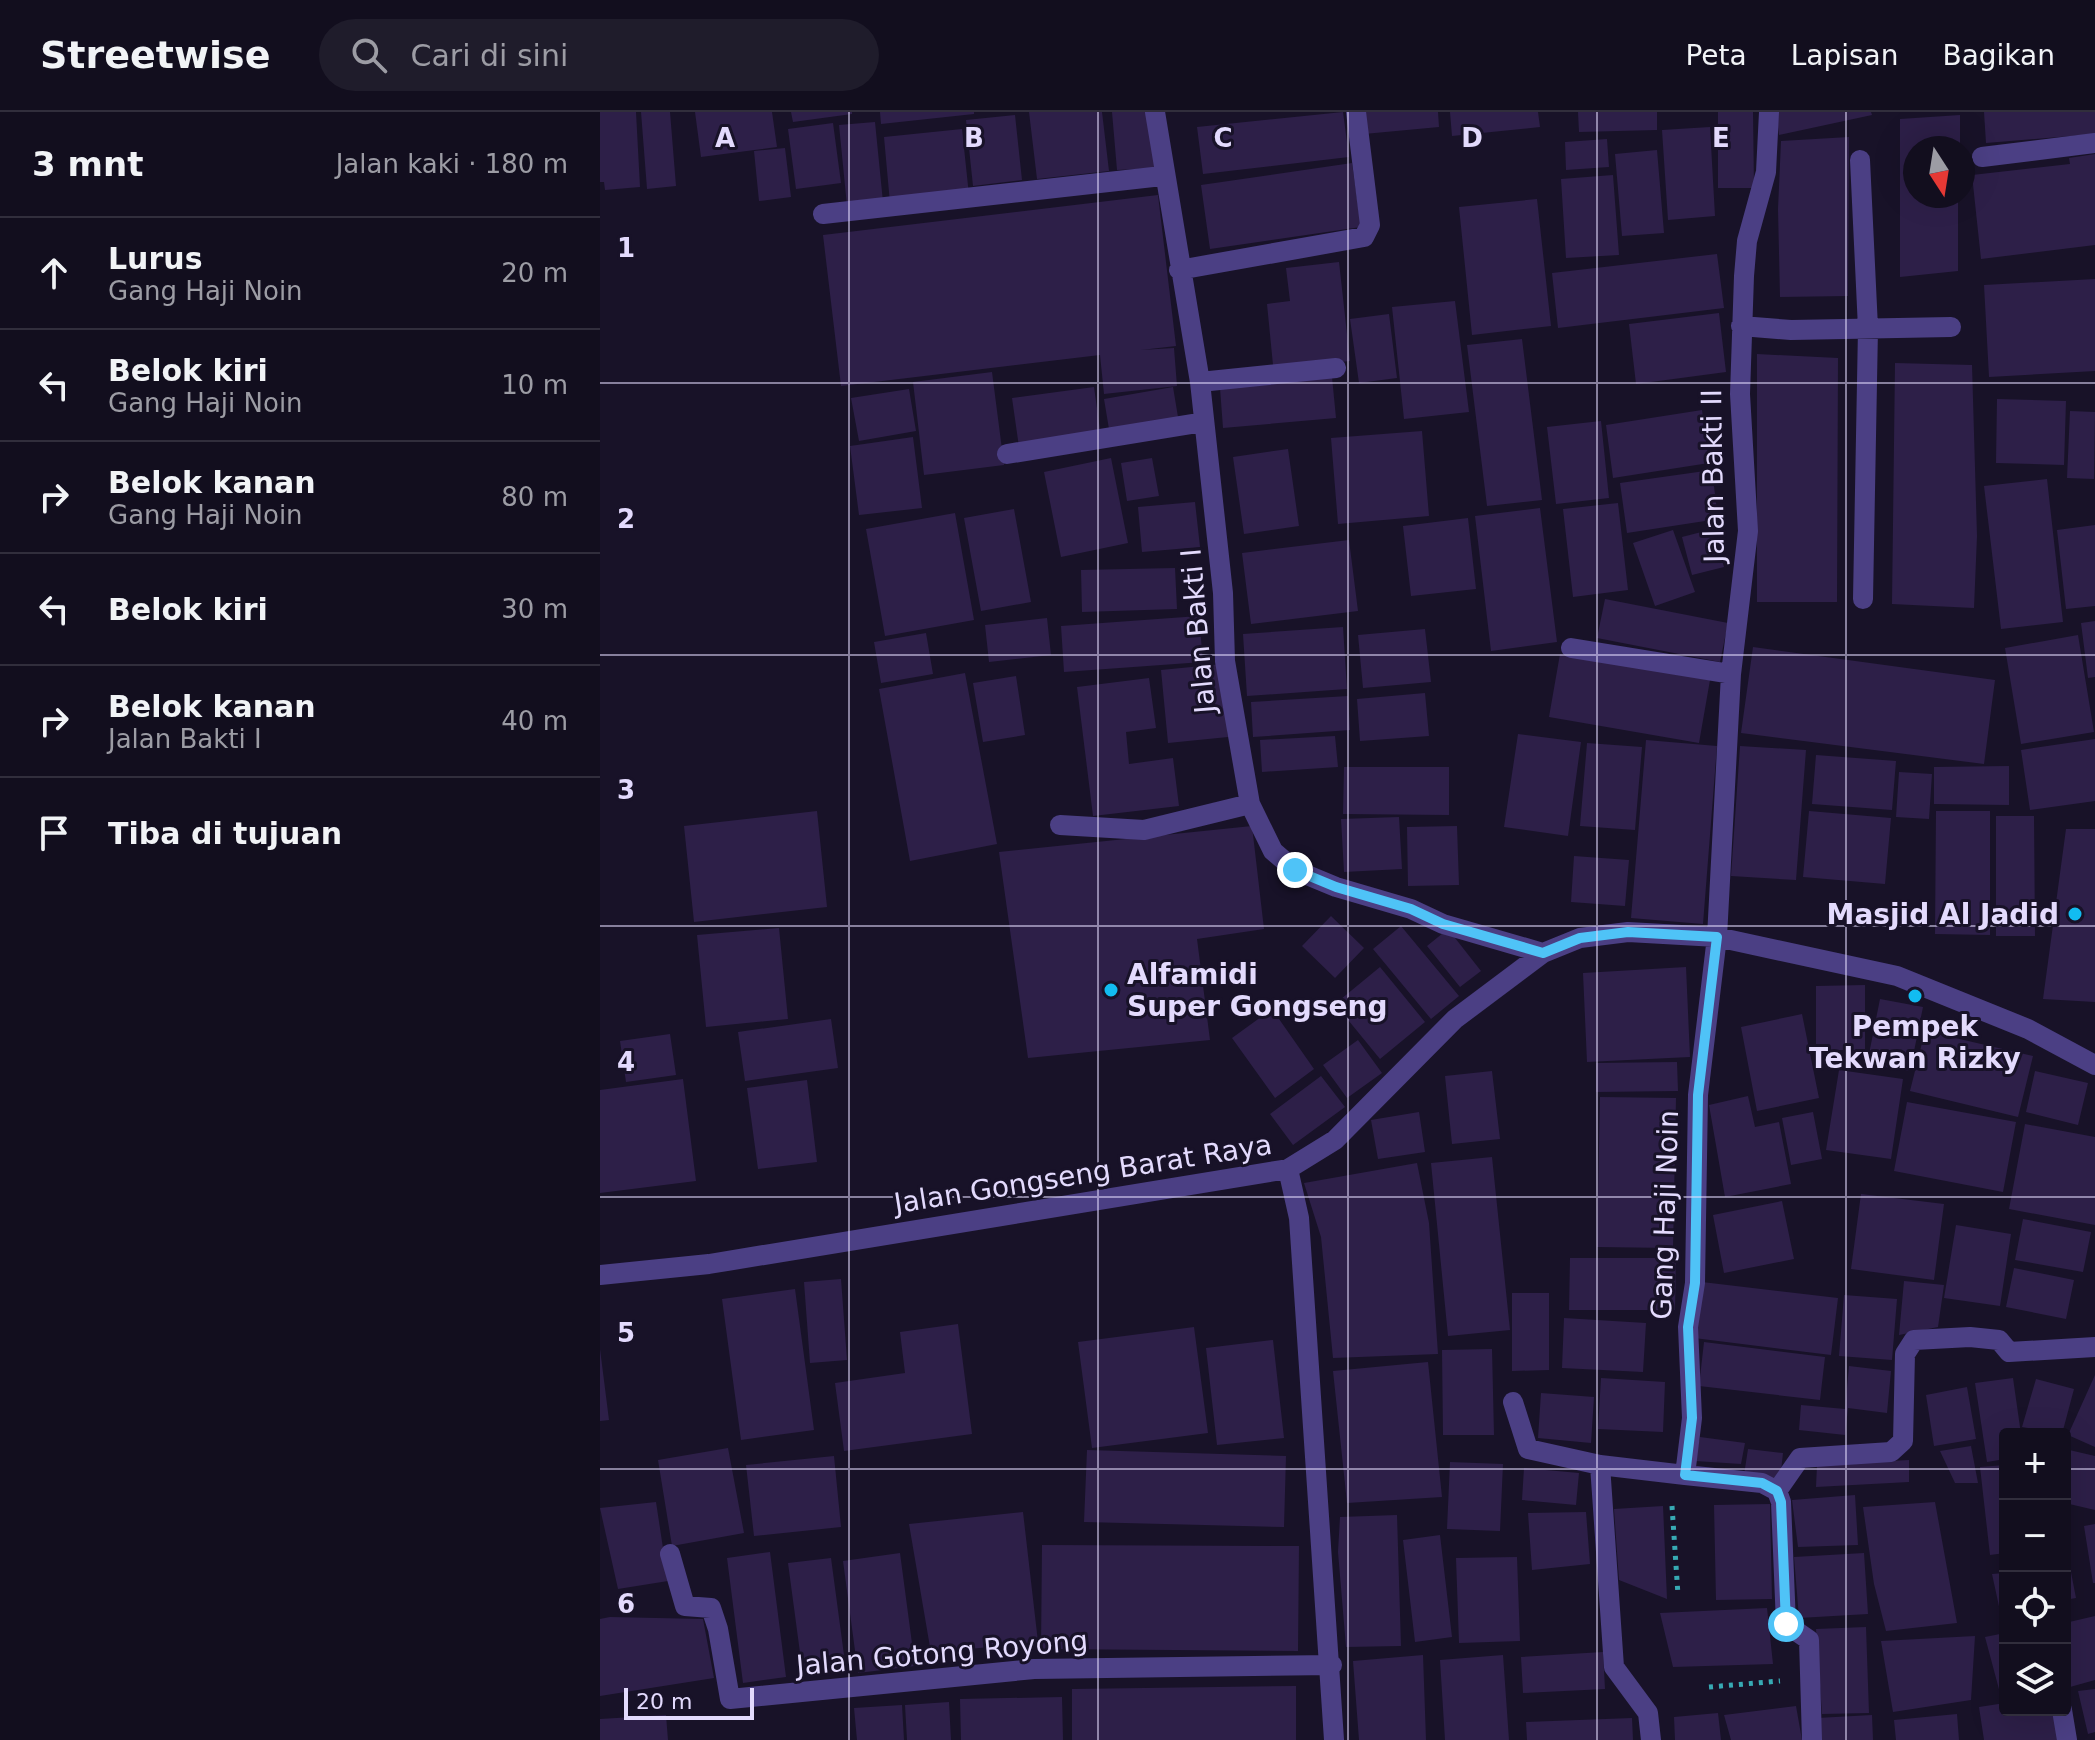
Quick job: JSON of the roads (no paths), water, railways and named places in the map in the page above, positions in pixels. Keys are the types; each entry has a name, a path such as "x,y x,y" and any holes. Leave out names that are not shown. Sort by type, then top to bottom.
{"street":[{"name":"Jalan Bakti I","path":"1155,112 1162,176 1200,382 1223,593 1225,661 1250,804 1273,851 1295,870 1336,887 1411,909 1443,924 1543,953"},
{"path":"1179,270 1364,237 1370,225 1356,112"},
{"name":"Jalan Bakti II","path":"1717,937 1731,674 1748,531 1740,394 1741,326 1747,241 1766,172 1769,112"},
{"path":"1982,157 2095,143"},
{"path":"1860,160 1868,328 1863,599"},
{"path":"823,214 1162,176"},
{"path":"1741,326 1791,330 1951,327"},
{"path":"1200,382 1336,368"},
{"path":"1007,454 1204,422"},
{"path":"1571,648 1731,674"},
{"path":"1060,825 1144,830 1250,804"},
{"name":"Jalan Gongseng Barat Raya","path":"600,1275 709,1264 1288,1169 1315,1156 1335,1140 1455,1019 1543,953 1580,938 1628,932 1717,937 1897,976 2028,1029 2095,1065"},
{"name":"Gang Haji Noin","path":"1678,1474 1692,1418 1688,1327 1695,1283 1698,1095 1717,937"},
{"path":"1288,1169 1299,1218 1332,1665 1334,1740"},
{"path":"1777,1491 1800,1458 1891,1452 1903,1441 1905,1354 1914,1340 1970,1337 1999,1340 2009,1352 2095,1347"},
{"path":"1513,1402 1528,1449 1600,1465 1762,1483 1777,1491 1781,1502 1786,1624 1809,1640 1812,1740"},
{"path":"1600,1465 1614,1667 1648,1713 1651,1740"},
{"name":"Jalan Gotong Royong","path":"670,1554 685,1606 711,1608 718,1629 730,1699 1034,1669 1332,1665"},
{"path":"2063,1716 2067,1740"}],"place":[{"name":"Masjid Al Jadid","path":"2075,914"},
{"name":"Alfamidi Super Gongseng","path":"1111,990"},
{"name":"Pempek Tekwan Rizky","path":"1915,996"}]}
